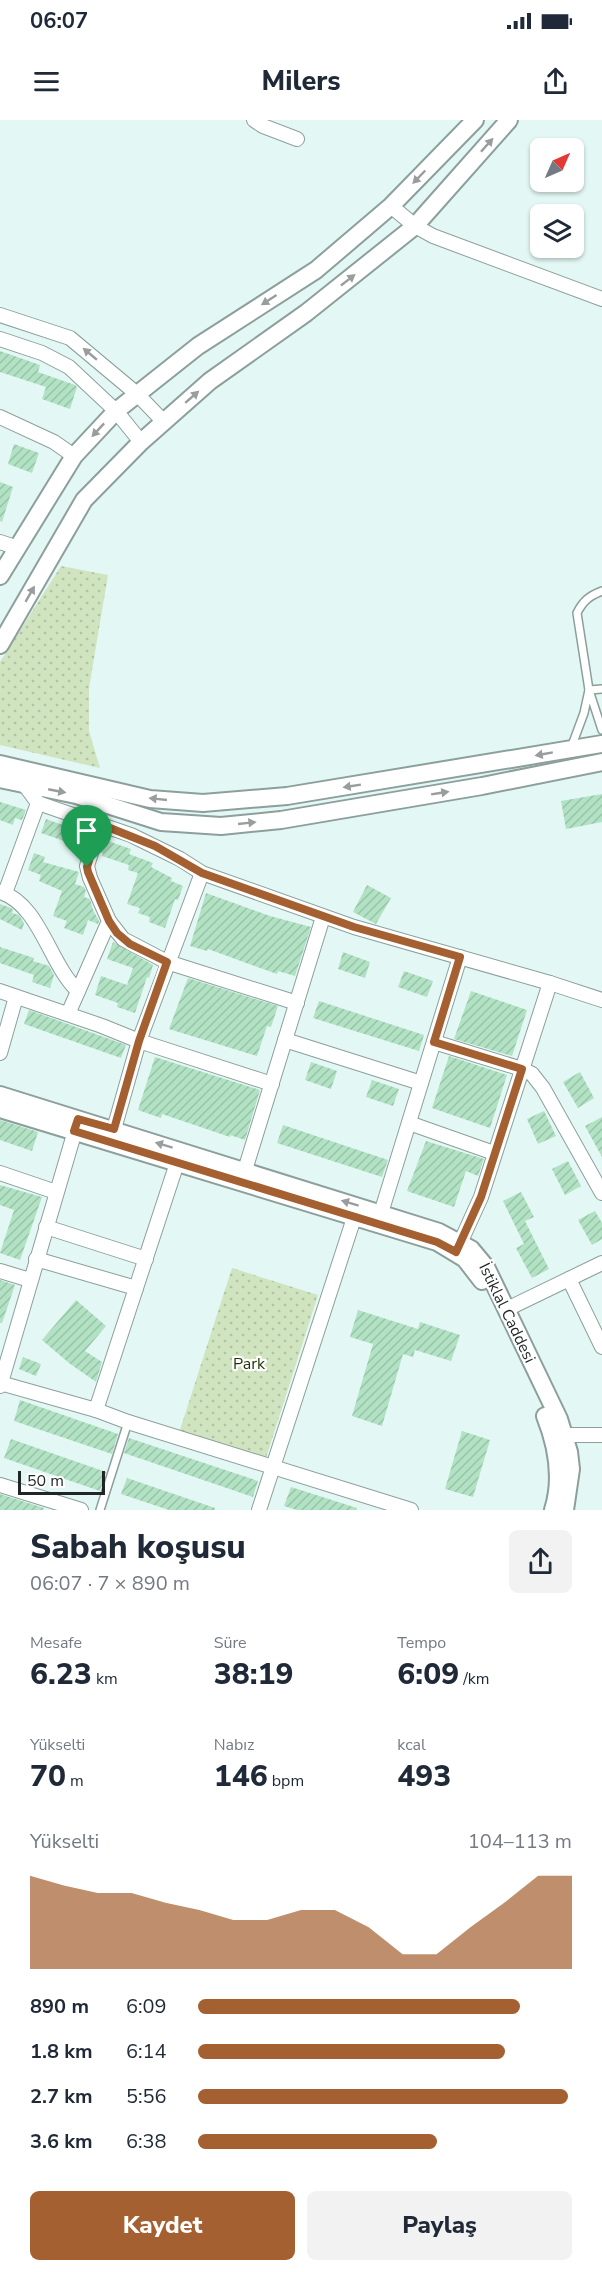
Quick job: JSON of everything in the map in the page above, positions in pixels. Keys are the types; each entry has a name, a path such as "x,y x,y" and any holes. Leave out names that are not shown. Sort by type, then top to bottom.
{"street":[{"path":"254,120 263,126 297,139"},
{"path":"0,576 74,456 116,411 198,346 316,270 391,206 475,120"},
{"path":"0,645 84,500 141,442 210,381 306,313 415,226 509,120"},
{"path":"391,206 415,226 452,244 602,299"},
{"path":"0,315 70,338 137,394 164,422"},
{"path":"0,339 42,353 69,367 116,411 141,442"},
{"path":"0,417 54,442 74,456"},
{"path":"0,542 18,548"},
{"path":"0,764 150,799 203,803 287,796 602,744"},
{"path":"0,779 76,795 161,822 221,826 281,820 482,786 602,762"},
{"path":"24,784 38,803 155,846 202,873 323,917 602,1000"},
{"path":"38,803 3,893 22,905 29,913 68,980 78,991"},
{"path":"100,824 87,867 109,921 123,939 167,962 297,1003"},
{"path":"114,1129 139,1041 202,873"},
{"path":"245,1170 323,917"},
{"path":"68,1014 109,921"},
{"path":"381,1213 460,957"},
{"path":"459,1247 481,1197 549,983"},
{"path":"0,991 139,1041 272,1084"},
{"path":"0,1053 16,997"},
{"path":"285,1040 422,1083"},
{"path":"434,1042 532,1074 543,1088 602,1193"},
{"name":"İstiklal Caddesi","path":"0,1095 177,1163 437,1242 471,1248 486,1267 565,1435 571,1469 565,1510"},
{"name":"İstiklal Caddesi","path":"0,1109 76,1125 114,1129 439,1232 459,1247 480,1276 553,1435 559,1472 553,1510"},
{"path":"409,1123 494,1153"},
{"path":"76,1125 0,1384 96,1410 411,1510"},
{"path":"96,1410 177,1163"},
{"path":"0,1173 56,1192"},
{"path":"259,1510 354,1218"},
{"path":"46,1227 146,1259"},
{"path":"36,1259 136,1288"},
{"path":"507,1309 602,1263"},
{"path":"0,1272 30,1281"},
{"path":"569,1279 602,1347"},
{"path":"565,1435 602,1435"},
{"path":"0,1485 81,1510"}],"lane":[{"path":"602,591 582,603 577,613 589,690 602,730"},
{"path":"589,690 602,689"},
{"path":"570,749 584,713 589,690"},
{"path":"100,1510 128,1422"}],"green space":[{"path":"61,566 108,575 89,688 89,731 100,768 0,745 0,662"},
{"name":"Park","path":"232,1268 318,1295 265,1461 179,1433"}],"building":[{"path":"0,351 40,365 38,372 75,385 77,387 70,409 42,399 46,387 0,372"},
{"path":"14,444 39,453 32,473 8,464"},
{"path":"0,482 13,487 2,522 0,521"},
{"path":"602,794 602,822 566,829 561,801"},
{"path":"0,802 26,810 22,820 15,818 13,825 0,820"},
{"path":"46,819 88,834 84,847 76,844 74,849 66,846 67,842 41,833"},
{"path":"105,840 131,849 129,854 153,863 151,867 172,878 171,881 183,886 178,900 175,899 165,928 149,922 150,917 138,913 140,908 127,904 138,873 128,870 129,865 102,856"},
{"path":"34,853 45,857 43,862 79,872 75,884 84,887 86,891 84,897 90,899 99,921 98,924 88,920 83,935 64,928 67,921 53,916 62,891 39,881 41,875 28,870"},
{"path":"367,885 391,898 376,924 353,912"},
{"path":"206,893 270,916 311,927 295,976 278,971 277,974 208,949 207,951 190,946"},
{"path":"0,904 11,908 12,913 19,915 24,923 22,930 0,919"},
{"path":"113,942 153,965 135,1013 117,1007 118,1003 95,995 101,976 127,985 133,968 107,959"},
{"path":"0,947 34,958 33,961 49,966 54,975 50,988 32,982 34,975 0,963"},
{"path":"343,952 370,962 365,978 338,969"},
{"path":"404,971 433,981 427,997 398,987"},
{"path":"188,978 278,1006 271,1027 267,1026 257,1056 169,1029"},
{"path":"471,991 527,1010 512,1056 454,1039"},
{"path":"319,1001 424,1035 419,1051 313,1018"},
{"path":"29,1010 126,1045 121,1058 24,1024"},
{"path":"449,1056 507,1075 490,1128 432,1108"},
{"path":"155,1057 260,1090 245,1140 162,1114 161,1118 138,1110"},
{"path":"311,1062 337,1071 331,1089 305,1080"},
{"path":"580,1072 594,1098 578,1108 563,1082"},
{"path":"372,1080 399,1089 393,1106 366,1097"},
{"path":"544,1111 556,1136 538,1144 527,1119"},
{"path":"602,1117 602,1157 585,1126"},
{"path":"0,1120 38,1132 32,1151 0,1140"},
{"path":"283,1125 388,1160 382,1177 277,1143"},
{"path":"426,1141 484,1159 478,1176 466,1171 454,1207 407,1191"},
{"path":"568,1161 581,1186 565,1195 552,1169"},
{"path":"0,1185 42,1197 20,1260 0,1253 14,1210 0,1205"},
{"path":"521,1192 534,1217 525,1221 549,1269 532,1278 516,1248 524,1244 503,1201"},
{"path":"595,1211 602,1223 602,1239 592,1245 578,1220"},
{"path":"0,1280 15,1285 2,1323 0,1323"},
{"path":"76,1300 106,1326 85,1351 102,1362 96,1382 42,1340"},
{"path":"358,1310 418,1329 420,1322 460,1335 451,1361 415,1350 413,1357 403,1354 382,1426 352,1416 373,1344 350,1337"},
{"path":"23,1357 41,1364 36,1376 19,1369"},
{"path":"20,1400 118,1434 112,1454 14,1421"},
{"path":"462,1431 490,1440 473,1497 445,1489"},
{"path":"129,1438 258,1481 253,1497 124,1453"},
{"path":"11,1439 106,1472 100,1491 4,1458"},
{"path":"127,1478 215,1508 215,1510 169,1510 121,1494"},
{"path":"291,1487 357,1508 356,1510 297,1510 284,1506"},
{"path":"0,1494 44,1508 43,1510 0,1510"}],"route":[{"path":"100,824 155,846 202,873 323,917 460,957 434,1042 522,1069 481,1197 456,1252 437,1242 74,1131 78,1119 114,1129 139,1041 167,962 130,944 117,933 109,921 87,867 100,824"}]}
